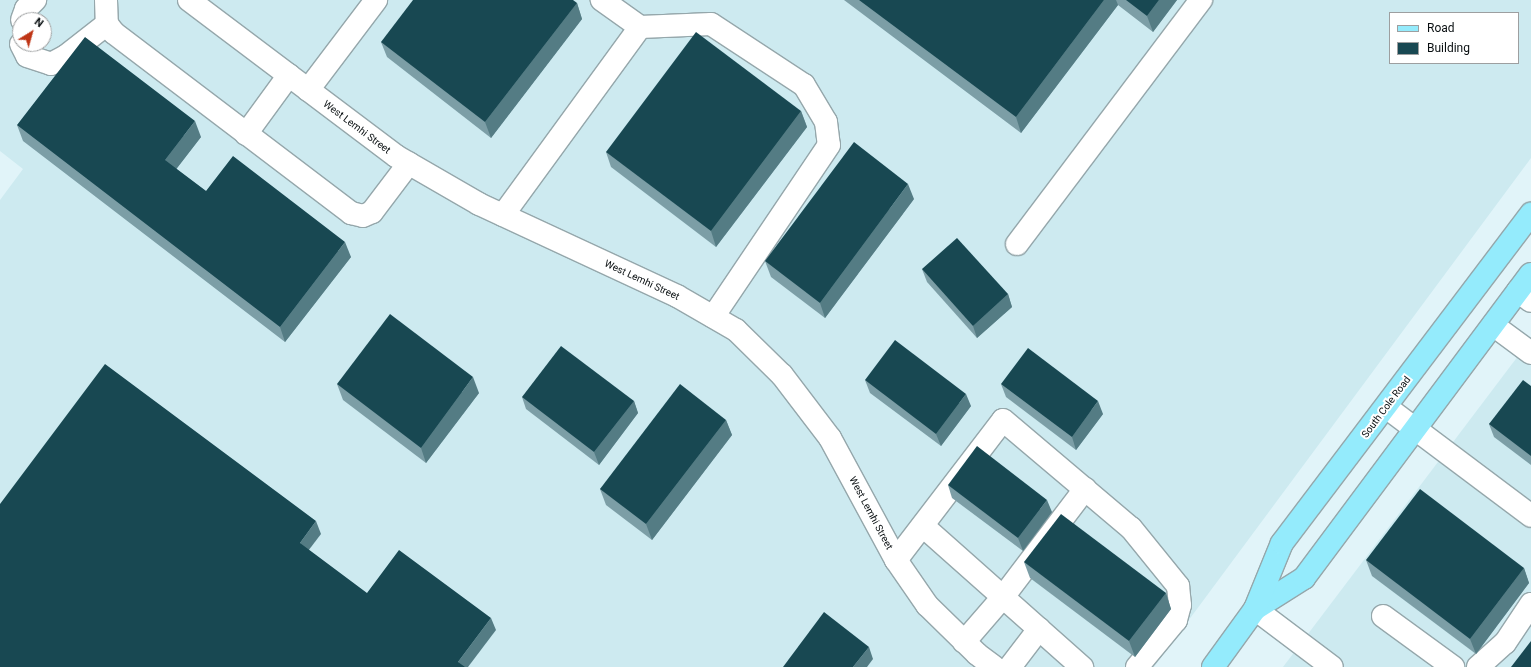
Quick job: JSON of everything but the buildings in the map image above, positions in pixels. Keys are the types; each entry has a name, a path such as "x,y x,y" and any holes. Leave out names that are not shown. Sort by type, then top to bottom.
{"main road":[{"name":"South Cole Road","path":"1213,667 1256,609 1282,543 1531,214"},
{"name":"South Cole Road","path":"1256,609 1304,578 1493,326 1525,296 1531,274"}],"street":[{"path":"25,12 35,0"},
{"path":"106,0 107,24 114,33 351,213 362,216 372,212 409,163"},
{"name":"West Lemhi Street","path":"189,0 308,90 409,163 503,215 677,296 736,330 782,375 825,432 896,560 927,605 964,642 994,667"},
{"path":"308,90 376,0"},
{"path":"602,0 640,27 711,24 804,85 826,122 829,145 713,317"},
{"path":"1017,244 1201,0"},
{"path":"25,52 27,56 51,64 66,56 107,24"},
{"path":"503,215 640,27"},
{"path":"246,134 289,75"},
{"path":"1493,326 1531,352"},
{"path":"1386,407 1531,516"},
{"path":"896,560 1003,420 1131,528 1178,586 1180,605 1176,620 1137,667"},
{"path":"964,642 1003,597 1085,489"},
{"path":"923,526 1082,667"},
{"path":"1478,667 1505,643 1531,604"},
{"path":"1256,609 1332,667"},
{"path":"1383,616 1453,667"},
{"path":"1010,667 1040,629"}],"shaded area":[{"path":"0,0 1531,0 1531,158 1154,667 0,667 0,200 23,169 0,151"},
{"path":"1531,339 1531,667 1283,667"}]}
